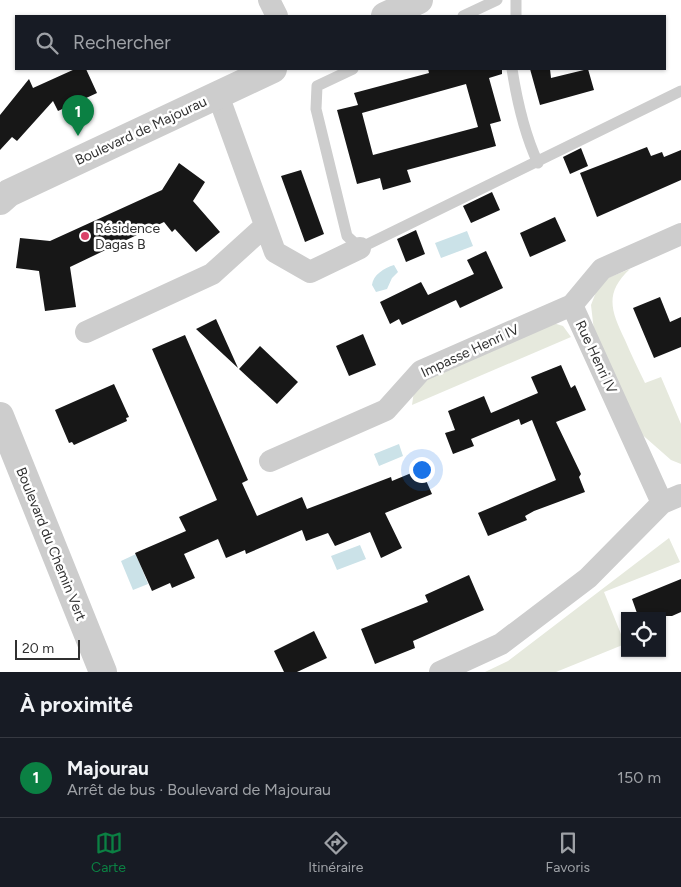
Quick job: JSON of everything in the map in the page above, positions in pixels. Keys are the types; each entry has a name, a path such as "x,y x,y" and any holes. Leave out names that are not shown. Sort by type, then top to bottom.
{"street":[{"path":"269,0 276,15"},
{"path":"387,15 419,0"},
{"name":"Boulevard de Majourau","path":"3,195 271,70"},
{"path":"218,95 275,252 310,272 360,248"},
{"path":"86,332 212,274 265,226"},
{"name":"Rue Henri IV","path":"672,499 572,305 602,269 681,234"},
{"name":"Impasse Henri IV","path":"270,461 386,410 421,371 572,305"},
{"name":"Boulevard du Chemin Vert","path":"0,416 103,672"},
{"path":"440,672 501,644 588,578 672,499"}],"lane":[{"path":"465,15 497,0"},
{"path":"516,0 516,15"},
{"path":"351,70 317,86 316,109 347,236 360,248 538,163 681,91"},
{"path":"512,70 530,146 538,163"}],"shaded area":[{"path":"630,269 616,286 613,294 612,303 616,320 645,383 661,377 681,424 681,464 671,460 638,431 594,331 591,305 596,292 605,279"},
{"path":"550,322 563,326 571,337 412,405 414,391 437,372"},
{"path":"669,538 680,562 604,592 621,634 621,646 556,672 485,672 508,661"}],"water":[{"path":"467,231 473,246 441,258 435,243"},
{"path":"394,265 398,272 392,278 387,289 376,292 372,285 374,278 383,270"},
{"path":"399,444 403,456 379,466 374,454"},
{"path":"360,545 366,559 337,570 331,556"},
{"path":"136,554 148,584 133,590 121,561"}],"building":[{"path":"73,70 86,70 97,93 58,111 53,101 17,141 12,137 0,150 0,115 29,79 33,88"},
{"path":"428,70 502,70 502,74 489,78 501,121 490,124 496,146 407,170 411,182 383,190 380,178 357,184 337,110 358,105 354,93 429,73","holes":["466,84 478,127 373,155 362,113"]},
{"path":"530,70 550,70 551,78 588,70 594,90 540,105"},
{"path":"647,147 651,156 662,152 664,157 681,150 681,180 597,217 580,173"},
{"path":"581,148 588,166 570,174 563,157"},
{"name":"Résidence Dagas B","path":"179,163 205,182 193,201 220,232 196,252 175,229 172,232 164,222 70,267 76,307 45,311 39,271 16,268 20,238 50,241 162,190"},
{"path":"301,170 324,234 305,242 281,176"},
{"path":"492,192 500,210 471,223 463,206"},
{"path":"555,217 566,241 530,257 520,233"},
{"path":"416,230 425,254 406,262 397,239"},
{"path":"486,251 503,288 460,308 456,300 402,325 399,319 390,324 380,302 421,282 428,295 474,274 467,260"},
{"path":"660,297 670,322 681,317 681,347 654,358 633,308"},
{"path":"216,319 238,368 196,329"},
{"path":"363,334 376,365 349,376 336,346"},
{"path":"185,335 248,480 242,483 257,516 302,497 307,509 391,477 392,481 421,469 432,494 385,513 402,548 381,558 370,532 335,546 328,533 306,541 302,530 246,554 245,550 226,558 218,539 184,554 195,578 172,588 170,583 152,591 135,553 186,531 179,517 217,500 152,349"},
{"path":"260,346 298,382 277,404 239,369"},
{"path":"561,365 571,388 575,385 586,410 556,422 581,474 579,477 585,492 534,511 525,516 527,520 488,536 478,513 556,480 532,420 521,425 519,419 471,439 474,446 453,454 445,433 455,430 448,411 484,396 491,413 538,393 531,377"},
{"path":"114,384 129,417 126,418 127,421 74,445 72,442 69,443 55,410"},
{"path":"469,575 484,610 413,641 415,648 375,664 361,629 428,602 425,595"},
{"path":"681,579 681,612 672,616 666,616 666,612 637,612 632,599"},
{"path":"314,631 327,658 297,672 284,672 274,651"}],"place":[{"name":"Majourau","path":"78,136"},
{"name":"Résidence Dagas B","path":"85,236"}]}
